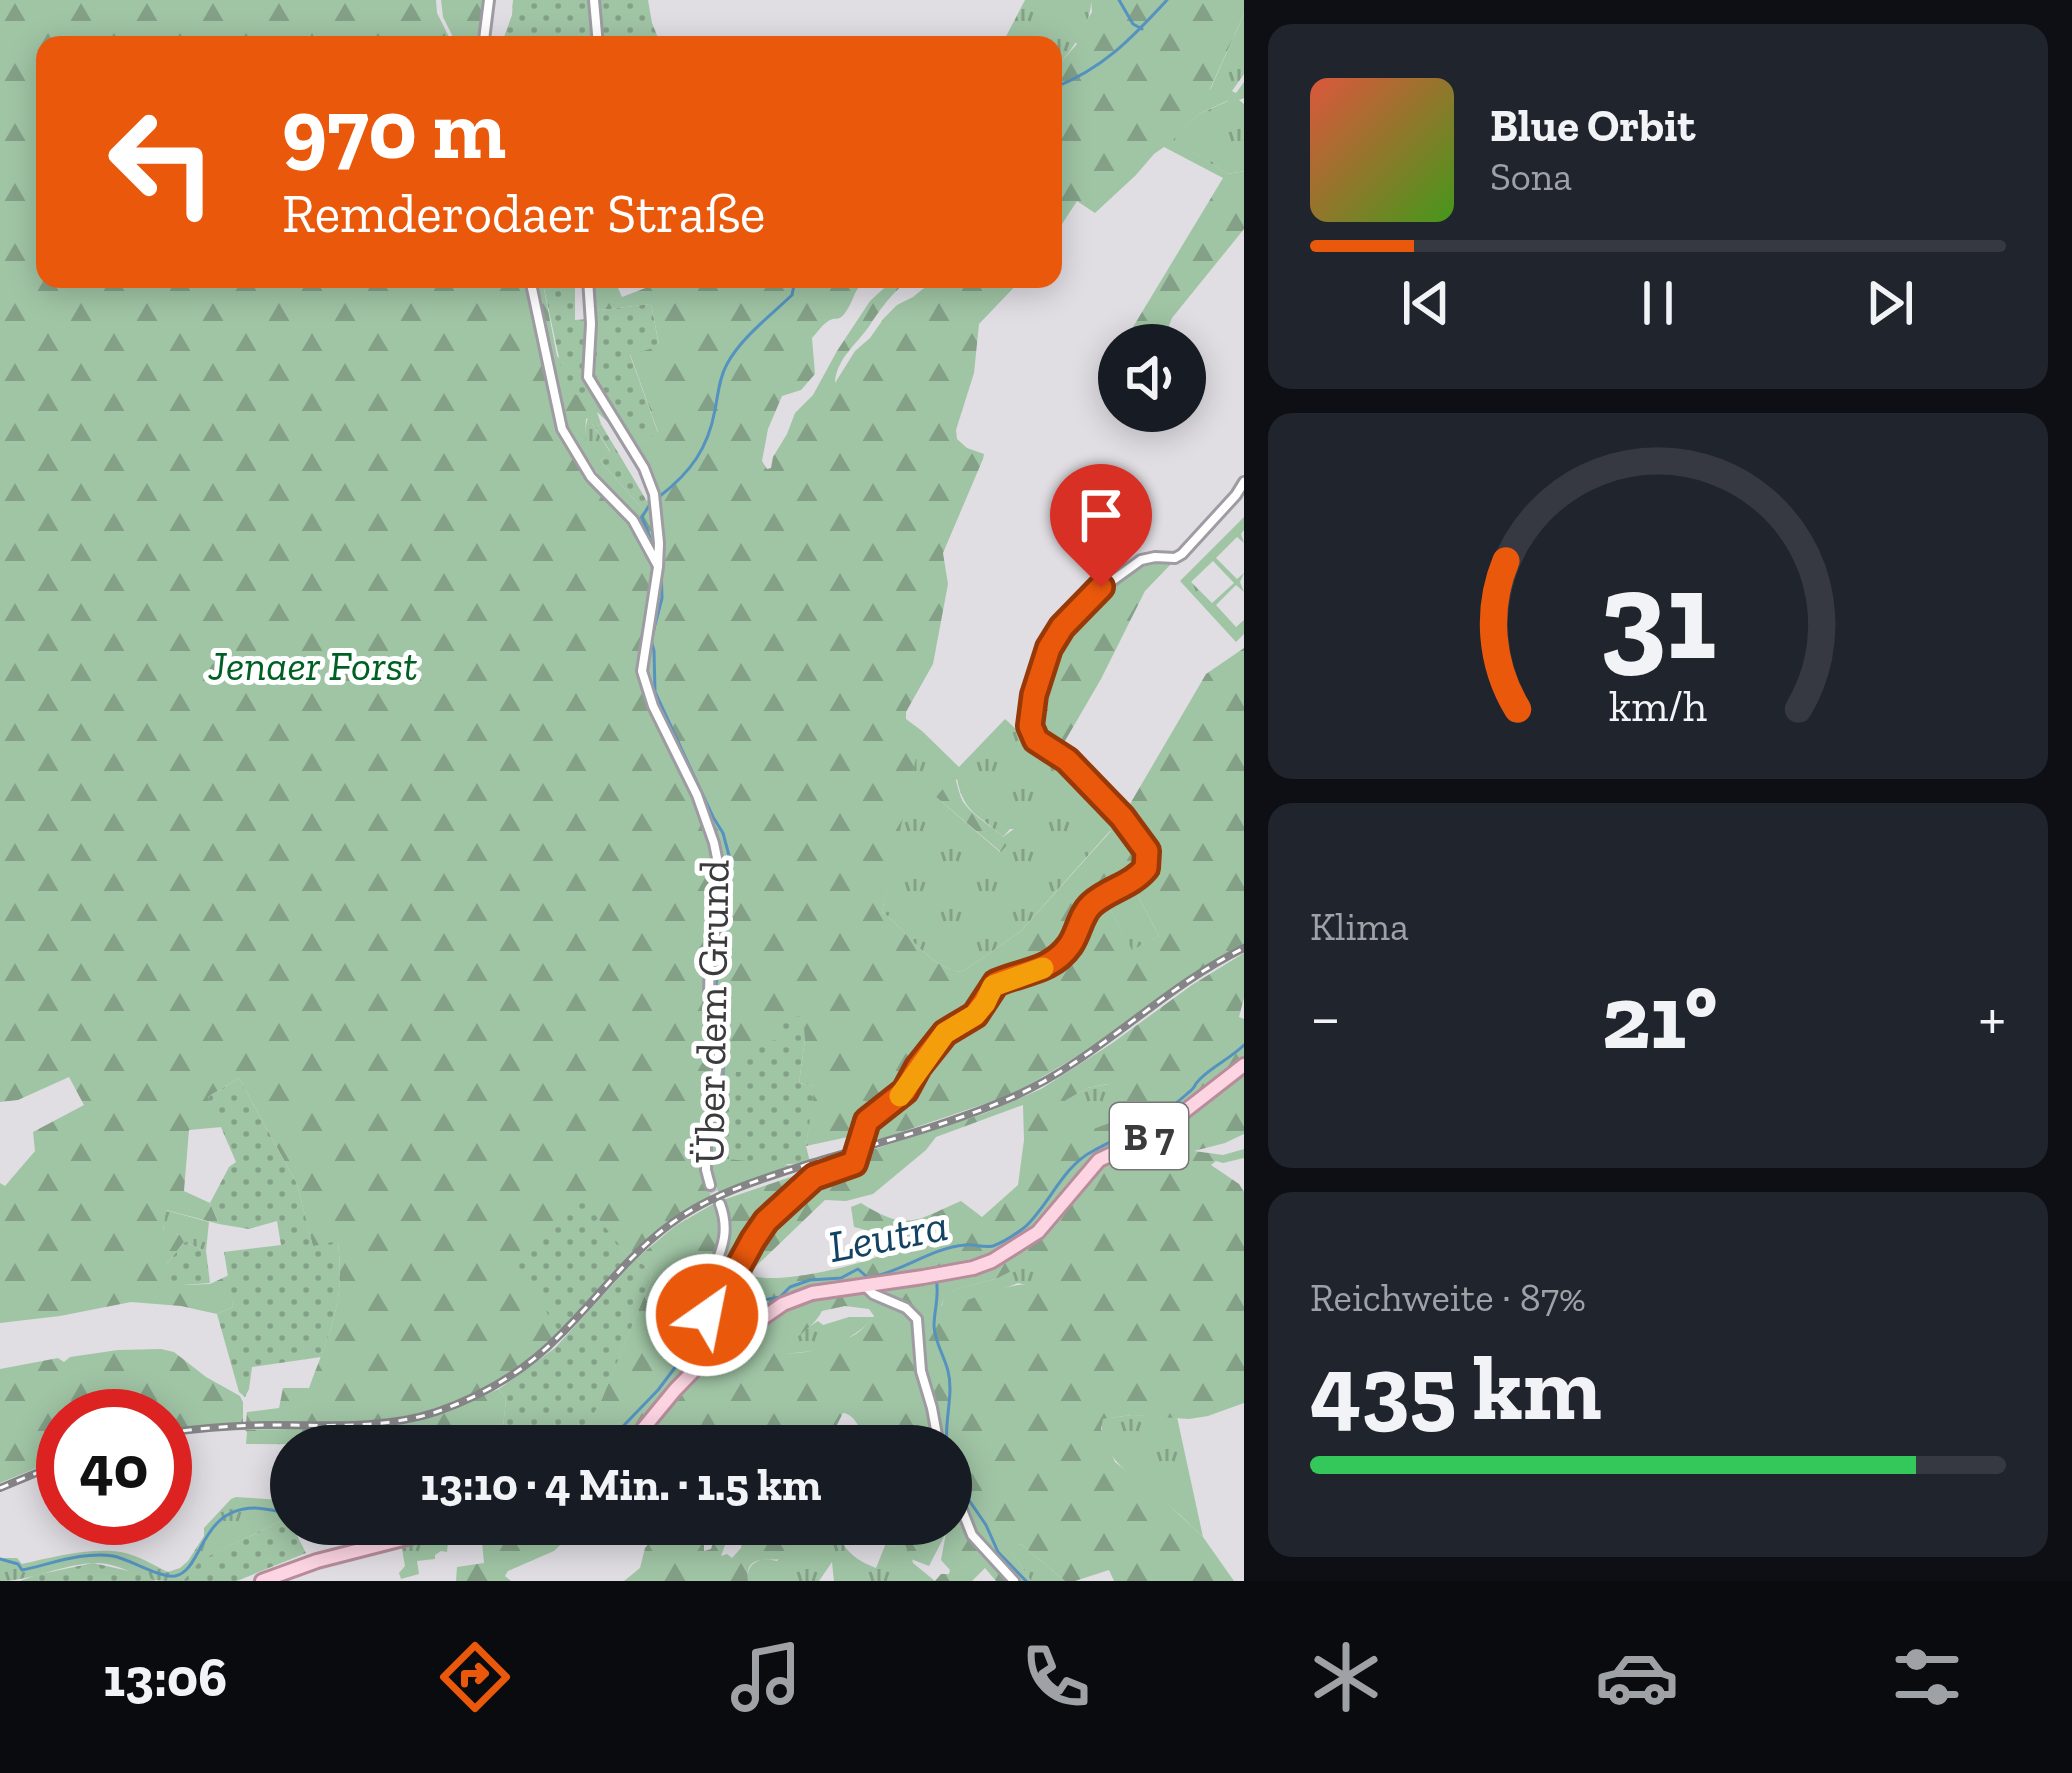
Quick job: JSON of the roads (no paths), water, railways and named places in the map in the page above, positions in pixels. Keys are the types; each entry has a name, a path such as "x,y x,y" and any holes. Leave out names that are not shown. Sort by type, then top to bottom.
{"main road":[{"name":"B 7","path":"647,1425 722,1339 792,1300 973,1268 1010,1252 1048,1222 1099,1160 1158,1132 1244,1065"},
{"path":"262,1581 379,1545"}],"street":[{"path":"485,36 490,0"},
{"path":"593,0 597,36"},
{"path":"532,288 562,429 591,477 633,520 658,567"},
{"name":"Über dem Grund","path":"589,288 587,377 652,485 658,567 642,671 653,706 697,795 719,868 721,906 710,953 709,994 719,1033 706,1143 710,1185"},
{"path":"722,1339 707,1315 766,1221 814,1177 850,1166 867,1121 905,1091 945,1033 975,1015 993,986 1050,963 1068,947 1093,903 1146,868 1147,851 1122,817 1067,760 1036,740 1030,726 1034,695 1054,638 1090,596 1142,560 1182,554 1244,482"},
{"name":"Über dem Grund","path":"707,1315 706,1292 726,1225 720,1204"},
{"path":"865,1286 917,1319 921,1371 935,1425"},
{"path":"972,1535 1014,1581"}],"waterway":[{"path":"1119,0 1133,24 1142,29"},
{"path":"1062,84 1102,62 1167,0"},
{"path":"660,496 681,478 703,448 722,375 733,354 792,295 793,288"},
{"path":"650,504 642,517 654,548"},
{"path":"661,567 662,598 651,640 655,692 723,833 732,867 716,984 728,1041 724,1090 715,1105"},
{"name":"Leutra","path":"624,1425 689,1349 758,1301 780,1297 790,1287 810,1280 841,1278 858,1269 868,1278 952,1247 1001,1242 1025,1227 1082,1158 1166,1110 1244,1045"},
{"path":"712,1177 713,1121"},
{"path":"689,1347 697,1294 720,1243"},
{"path":"936,1279 935,1332 950,1380 947,1425"},
{"path":"972,1505 998,1552 1026,1581"},
{"name":"Leutra","path":"0,1559 22,1570 102,1555 175,1576 184,1572 222,1518 236,1511 270,1510"}],"tunnel":[{"path":"710,1185 720,1204"}],"railway":[{"path":"192,1430 376,1424 436,1412 470,1398 546,1349 648,1243 697,1207 759,1180 939,1125 1015,1096 1075,1062 1185,983 1244,948"},
{"path":"0,1488 36,1473"}],"park label":[{"name":"Jenaer Forst","path":"313,665"}]}
